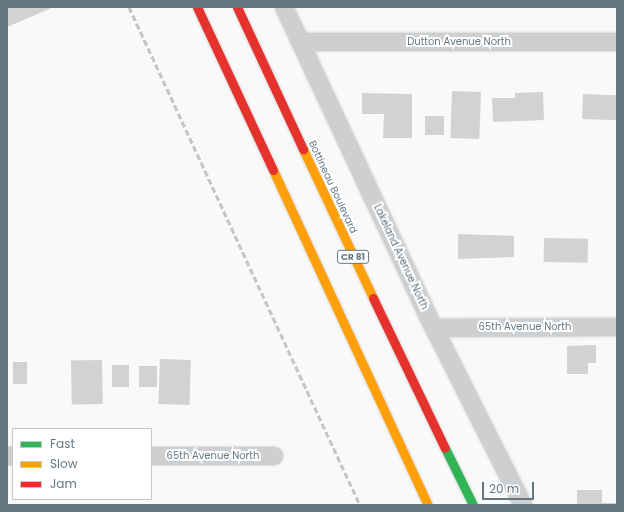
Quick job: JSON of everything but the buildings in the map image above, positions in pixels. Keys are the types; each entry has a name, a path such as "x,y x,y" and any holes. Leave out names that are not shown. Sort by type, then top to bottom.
{"highway":[{"path":"197,7 428,505"},
{"name":"Bottineau Boulevard","path":"237,7 379,312 473,505"}],"street":[{"name":"Lakeland Avenue North","path":"284,7 434,328 523,505"},
{"name":"Dutton Avenue North","path":"300,42 617,42"},
{"name":"65th Avenue North","path":"434,328 617,327"},
{"name":"65th Avenue North","path":"152,456 274,456"}],"railway":[{"path":"129,7 360,505"}],"traffic: fast":[{"path":"445,448 473,505"}],"traffic: slow":[{"path":"303,149 373,298"},
{"path":"273,170 428,505"}],"traffic: jam":[{"path":"197,7 273,170"},
{"path":"237,7 303,149"},
{"path":"373,298 445,448"}]}
